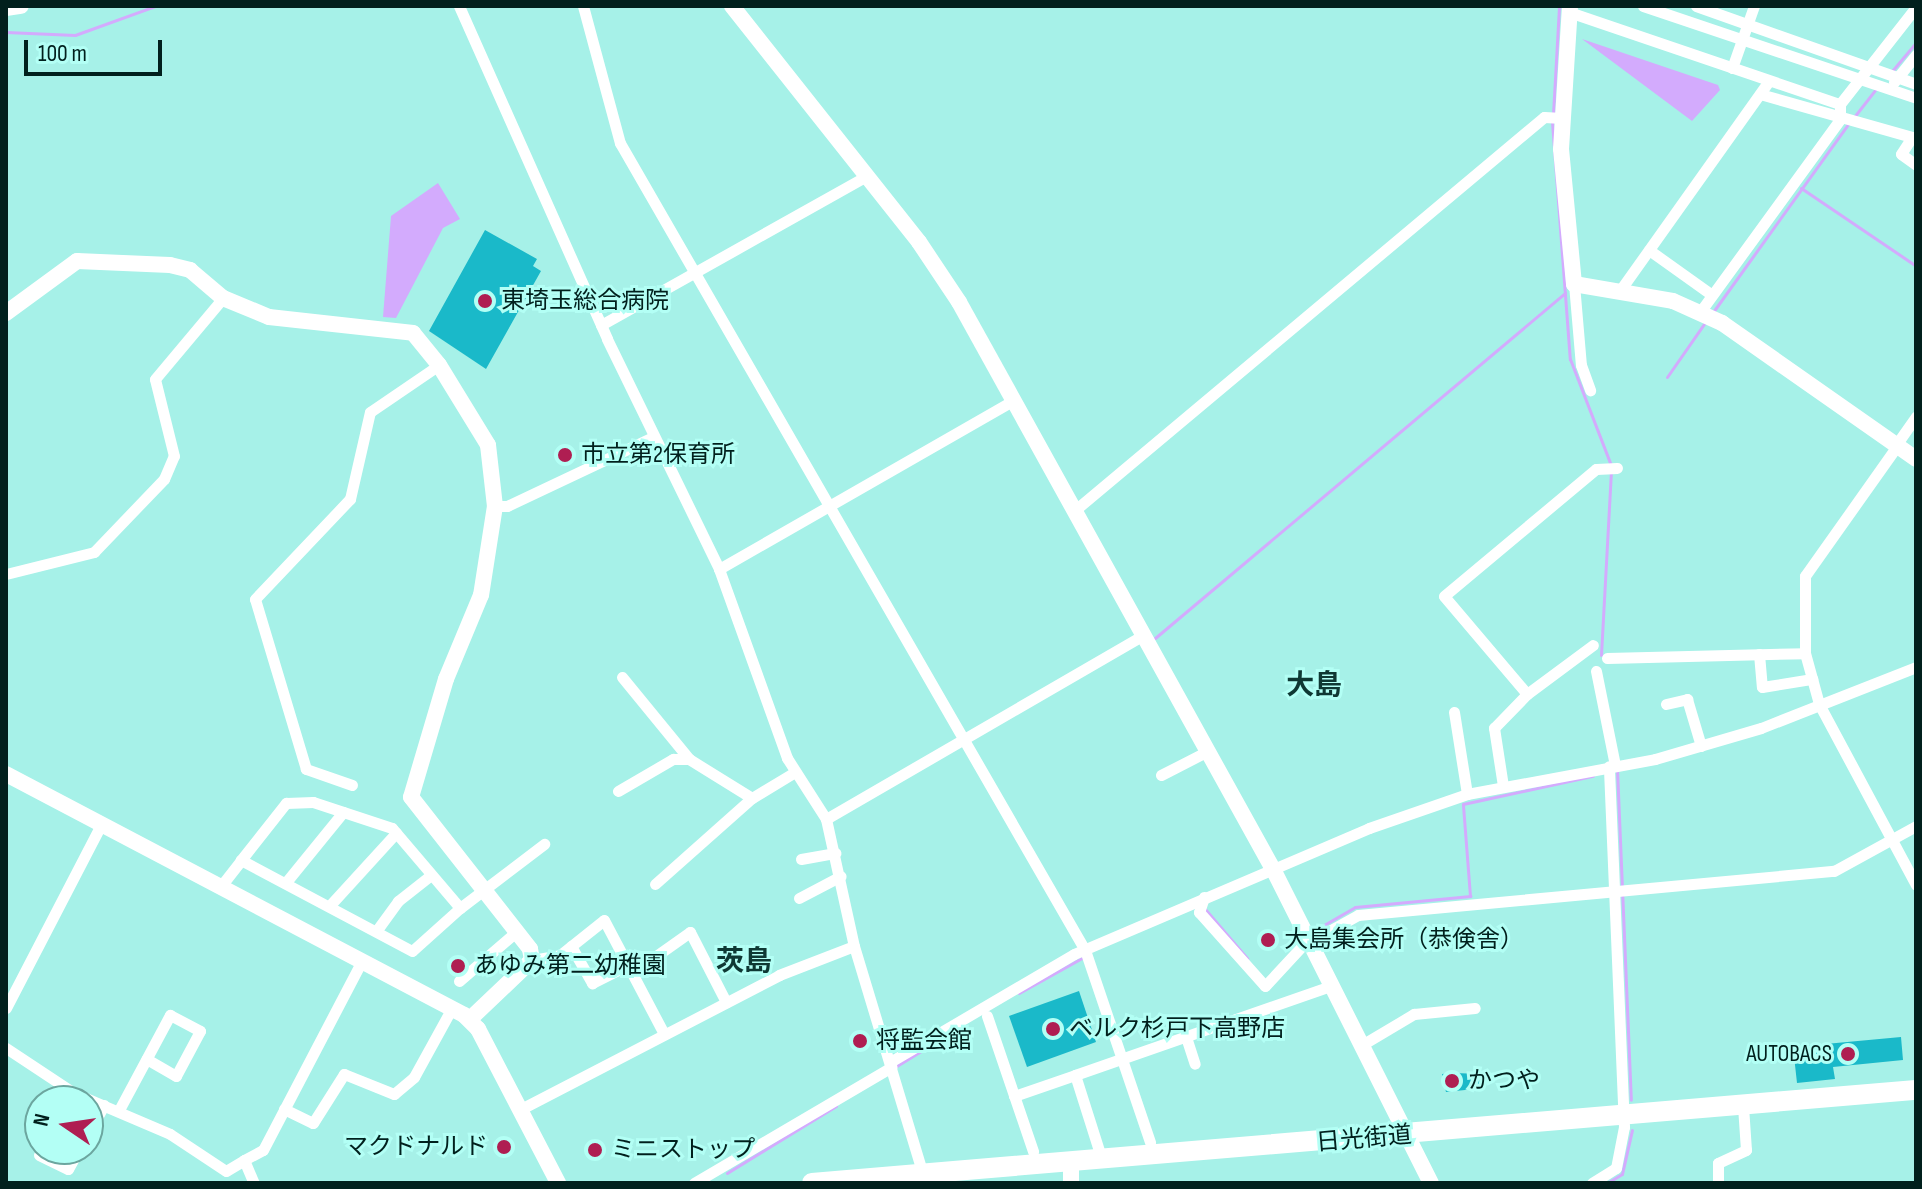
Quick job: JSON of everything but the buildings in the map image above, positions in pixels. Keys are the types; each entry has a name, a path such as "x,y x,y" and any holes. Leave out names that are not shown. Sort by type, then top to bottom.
{"highway":[{"name":"日光街道","path":"812,1183 923,1174 1071,1173 1102,1161 1916,1090"}],"street":[{"path":"6,8 21,6"},
{"path":"459,6 601,325 719,569 795,772 826,819 854,946 923,1174"},
{"path":"583,6 620,143 1085,950 1150,1142"},
{"path":"732,6 945,280 1014,400 1204,753 1274,871 1403,1135 1431,1183"},
{"path":"1643,6 1916,98"},
{"path":"1696,6 1916,84"},
{"path":"1732,68 1754,6"},
{"path":"1700,312 1840,111 1858,80 1916,7"},
{"path":"1590,390 1581,365 1562,118 1569,9 1840,111 1915,135 1901,154 1916,165"},
{"path":"1889,89 1916,55"},
{"path":"1621,289 1768,82"},
{"path":"1760,94 1840,111"},
{"path":"1074,511 1544,117 1562,118"},
{"path":"601,325 866,176"},
{"path":"1649,250 1712,295"},
{"path":"6,313 84,259 190,270 220,302 296,324 413,333 433,369 488,445 495,506 481,595 446,679 411,797 516,932 532,960"},
{"path":"1574,284 1621,289 1700,312 1916,459"},
{"path":"6,574 94,552 164,479 174,456 155,379 220,302"},
{"path":"352,785 306,769 255,599 350,499 370,412 433,369"},
{"path":"719,569 1014,400"},
{"path":"1916,416 1805,576 1805,653 1819,704 1916,885"},
{"path":"495,506 507,506 653,437"},
{"path":"1527,694 1444,596 1596,469 1617,468"},
{"path":"826,819 1140,637"},
{"path":"1503,786 1494,728 1527,694 1593,645"},
{"path":"1607,658 1805,653"},
{"path":"1759,654 1762,687 1812,679"},
{"path":"694,1183 1085,950 1204,897 1467,794 1701,746 1916,667"},
{"path":"1592,1183 1616,1168 1624,1115 1612,765 1596,671"},
{"path":"622,677 689,759 752,798"},
{"path":"1666,704 1687,699 1701,746"},
{"path":"1454,712 1467,794"},
{"path":"1161,775 1204,753"},
{"path":"618,791 656,765 689,759"},
{"path":"655,884 752,798 795,772"},
{"path":"6,774 470,1019 558,1183"},
{"path":"221,886 286,803 313,802 396,833 460,908"},
{"path":"287,881 343,812"},
{"path":"6,1008 101,825"},
{"path":"1204,897 1199,912 1265,986 1310,941 1358,915 1834,871 1916,826"},
{"path":"332,903 396,833"},
{"path":"241,860 332,903 412,951 460,908 544,844"},
{"path":"801,859 835,853"},
{"path":"377,930 398,901 431,875"},
{"path":"799,898 841,876"},
{"path":"470,1019 532,960 571,946 604,920 664,1034"},
{"path":"459,981 516,932"},
{"path":"571,946 592,983 630,969 690,932 726,1002"},
{"path":"521,1109 726,1002 854,946"},
{"path":"104,1105 170,1134 226,1171 263,1150 362,961"},
{"path":"1014,1096 1331,986"},
{"path":"284,1109 313,1123 341,1075 394,1094 414,1077 452,1008"},
{"path":"1360,1046 1414,1014 1475,1008"},
{"path":"119,1110 170,1015 200,1031 176,1076 147,1059"},
{"path":"987,1016 1033,1151"},
{"path":"1186,1037 1195,1064"},
{"path":"7,1051 61,1085"},
{"path":"1075,1075 1102,1161"},
{"path":"1718,1183 1718,1163 1746,1150 1743,1106"},
{"path":"244,1160 254,1183"}],"shaded area":[{"path":"1582,39 1718,85 1720,90 1692,121"},
{"path":"438,183 460,219 443,228 396,318 383,317 391,216"}],"waterway":[{"path":"6,32 75,35 155,6"},
{"path":"356,6 442,6"},
{"path":"1553,114 1559,6"},
{"path":"1892,71 1916,42"},
{"path":"1854,117 1876,89"},
{"path":"1552,122 1570,359 1611,465"},
{"path":"1713,312 1849,123"},
{"path":"1801,188 1916,266"},
{"path":"1155,638 1565,293"},
{"path":"1667,377 1706,321"},
{"path":"1601,655 1611,473"},
{"path":"1617,769 1631,1100"},
{"path":"1310,933 1355,907 1470,896 1463,804 1593,776"},
{"path":"1205,909 1247,958"},
{"path":"1019,993 1082,958"},
{"path":"895,1067 947,1035"},
{"path":"727,1173 836,1106"},
{"path":"1607,1183 1622,1174 1632,1130"}],"place":[{"name":"東埼玉総合病院","path":"485,301"},
{"name":"市立第2保育所","path":"565,455"},
{"name":"大島集会所（恭倹舎）","path":"1268,940"},
{"name":"あゆみ第二幼稚園","path":"458,966"},
{"name":"ベルク杉戸下高野店","path":"1053,1029"},
{"name":"将監会館","path":"860,1041"},
{"name":"AUTOBACS","path":"1848,1054"},
{"name":"かつや","path":"1452,1081"},
{"name":"マクドナルド","path":"504,1147"},
{"name":"ミニストップ","path":"595,1150"}],"district":[{"name":"大島","path":"1314,686"},
{"name":"茨島","path":"744,962"}]}
